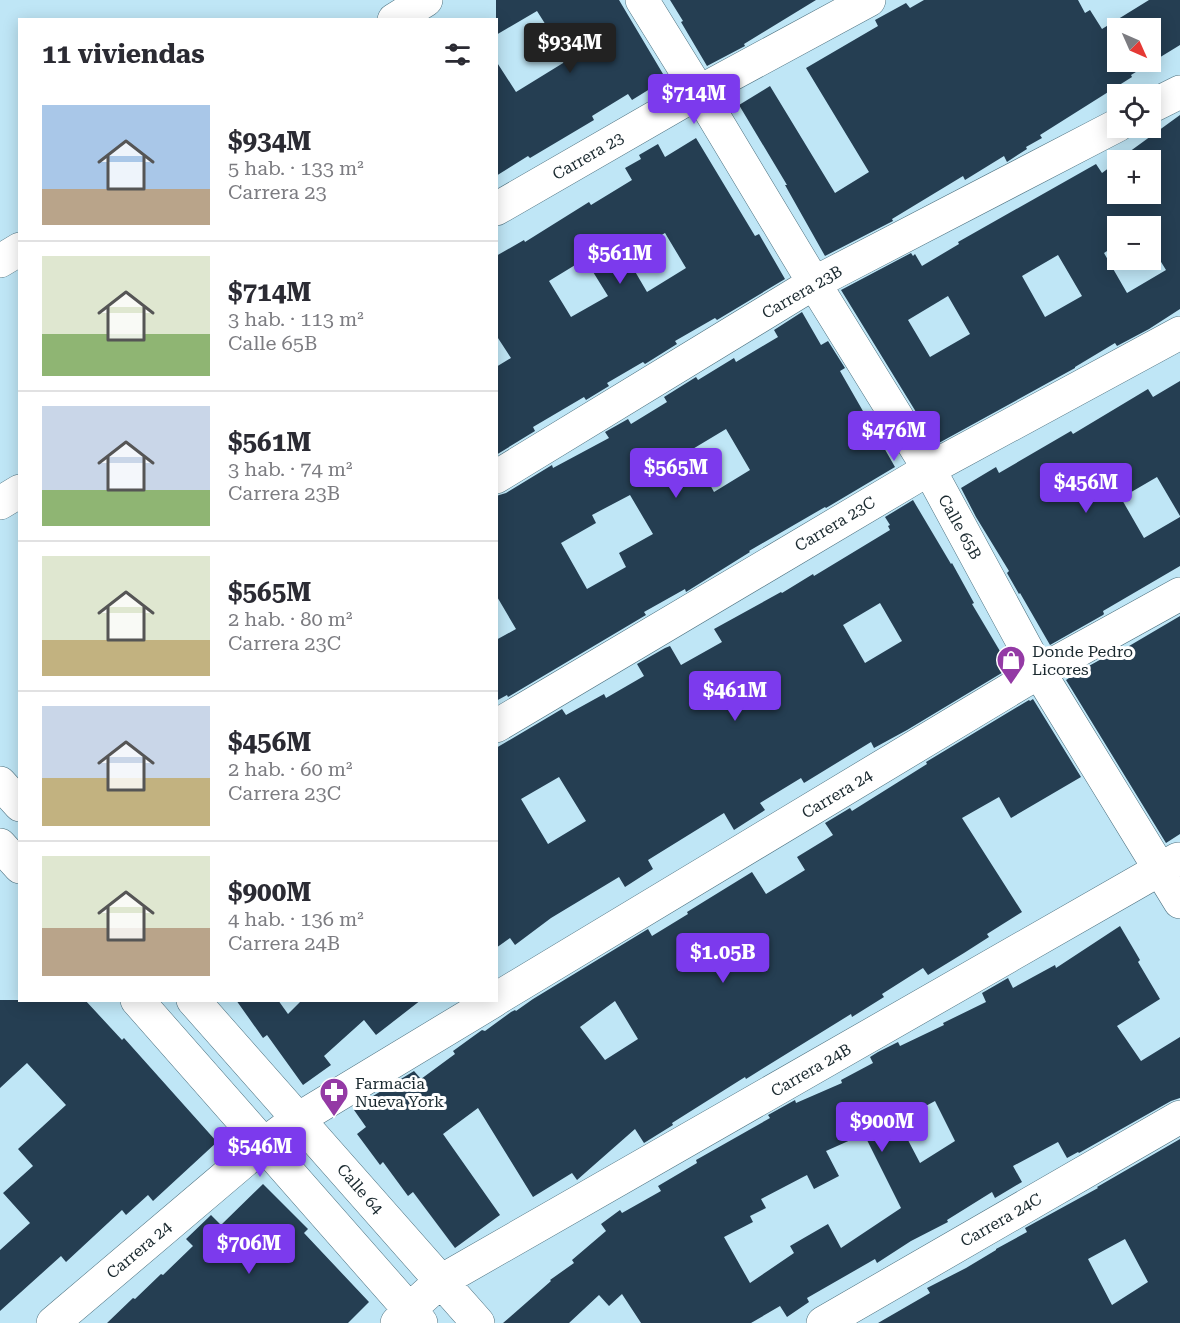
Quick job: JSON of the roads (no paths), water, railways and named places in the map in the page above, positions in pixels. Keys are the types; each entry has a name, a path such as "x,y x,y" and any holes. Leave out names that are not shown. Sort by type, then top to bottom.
{"street":[{"path":"397,18 426,0"},
{"name":"Calle 65B","path":"642,0 928,469 1039,672 1170,864 1180,902"},
{"name":"Carrera 23","path":"498,208 699,92 869,0"},
{"path":"1161,102 1180,92"},
{"name":"Carrera 23B","path":"498,476 814,283 1107,130"},
{"path":"0,261 18,250"},
{"name":"Carrera 23C","path":"498,725 928,469 1180,333"},
{"path":"0,503 18,492"},
{"name":"Carrera 24","path":"498,999 1039,672 1180,594"},
{"path":"18,769 0,781 18,803"},
{"path":"0,845 18,865"},
{"name":"Carrera 24B","path":"409,1319 441,1281 1170,864"},
{"path":"139,1002 264,1144 409,1319"},
{"name":"Calle 64","path":"195,1002 478,1323"},
{"name":"Carrera 24","path":"53,1323 264,1144 298,1119 493,1002"},
{"name":"Carrera 24C","path":"822,1323 1180,1117"}],"place":[{"name":"Donde Pedro Licores","path":"1011,686"},
{"name":"Farmacia Nueva York","path":"334,1118"}]}
